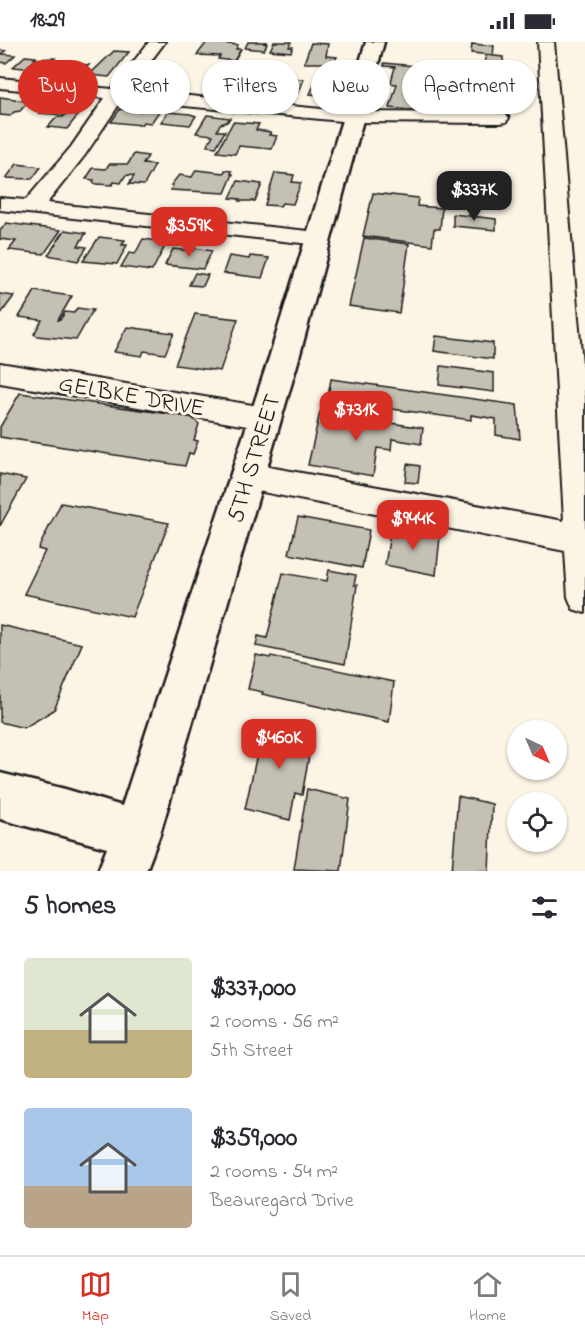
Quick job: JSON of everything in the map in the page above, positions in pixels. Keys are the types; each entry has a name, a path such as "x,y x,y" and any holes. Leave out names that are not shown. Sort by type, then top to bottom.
{"main road":[{"name":"5TH STREET","path":"129,852 265,418 375,42"},
{"path":"0,796 65,812 129,852"}],"street":[{"path":"143,60 157,42"},
{"path":"546,42 583,539 585,597"},
{"path":"0,83 110,93"},
{"path":"190,101 352,117 500,118"},
{"path":"31,208 78,151 110,104"},
{"path":"0,204 319,238"},
{"name":"GELBKE DRIVE","path":"0,373 265,418"},
{"path":"247,476 583,539"}],"building":[{"path":"207,42 238,45 236,49 241,49 235,60 218,59 220,56 197,55"},
{"path":"248,42 268,42 263,43 267,44 264,50 245,48"},
{"path":"274,42 291,42 289,47 293,47 291,52 270,50"},
{"path":"311,43 328,44 326,56 337,57 336,60 311,60 311,63 304,63"},
{"path":"472,44 494,46 493,55 471,53"},
{"path":"0,50 6,51 2,54 15,55 6,63 0,62"},
{"path":"114,51 129,52 123,60 110,60 109,77 98,76 98,66"},
{"path":"486,55 503,57 503,60 486,60"},
{"path":"25,56 36,57 34,59 55,58 53,60 21,60"},
{"path":"390,64 402,65 402,109 390,108 397,84 390,83 395,67 390,67"},
{"path":"299,79 304,79 299,92"},
{"path":"0,97 18,100 18,111 10,116 0,115"},
{"path":"52,114 79,114 67,129 48,127 57,117 65,115"},
{"path":"117,114 157,114 151,123 143,122 141,125 111,122"},
{"path":"167,114 196,116 190,125 161,122"},
{"path":"207,115 230,118 227,122 220,124 217,131 225,131 216,147 207,146 213,135 196,133"},
{"path":"233,122 259,124 256,130 271,132 269,135 277,136 272,149 239,146 235,154 217,152"},
{"path":"134,154 148,156 143,164 155,165 144,185 129,184 134,176 129,175 125,176 121,183 114,182 112,185 96,184 94,180 86,179 93,168 106,169 109,164 128,164"},
{"path":"17,164 41,167 32,179 6,178"},
{"path":"196,170 224,173 225,170 232,171 231,174 233,174 225,193 171,190 173,185 171,185 179,175 192,177"},
{"path":"275,173 294,175 292,182 301,183 293,204 265,205"},
{"path":"238,181 262,184 255,201 239,201 240,199 230,198"},
{"path":"373,193 418,198 417,206 442,208 440,229 434,229 432,245 363,236"},
{"path":"453,214 496,219 496,230 453,226"},
{"path":"6,223 61,230 44,254 9,250 16,241 0,239 0,231"},
{"path":"65,230 86,233 78,246 87,247 78,261 48,255"},
{"path":"99,237 125,240 122,245 127,245 117,264 83,261"},
{"path":"364,238 409,244 399,313 349,306"},
{"path":"143,239 167,242 152,271 121,267 129,253 135,254"},
{"path":"195,248 212,251 203,269 165,265 173,249 193,251"},
{"path":"229,256 249,259 250,256 269,258 262,278 223,273"},
{"path":"195,273 208,275 203,286 189,285"},
{"path":"35,291 72,296 58,320 65,312 74,313 77,308 93,310 76,340 37,336 34,334 42,320 19,317"},
{"path":"0,294 14,296 0,315"},
{"path":"195,314 238,319 220,371 175,365"},
{"path":"127,327 174,333 165,354 144,351 142,356 114,352"},
{"path":"436,336 493,343 493,359 434,351"},
{"path":"441,366 494,373 494,392 439,385"},
{"path":"331,379 517,405 520,439 496,435 496,419 471,415 471,420 378,407 378,403 328,396"},
{"path":"20,393 191,417 199,424 194,440 198,441 193,454 189,453 185,466 0,437 0,427"},
{"path":"320,412 423,428 421,444 392,439 391,450 377,448 373,476 308,465"},
{"path":"407,464 420,466 418,483 405,482"},
{"path":"0,474 26,479 0,526"},
{"path":"61,503 169,523 132,617 24,594 45,551 38,549"},
{"path":"298,517 369,530 362,568 289,554"},
{"path":"391,527 440,537 436,575 385,565"},
{"path":"329,570 356,575 354,585 357,585 345,664 256,646 258,636 267,638 283,573 327,581"},
{"path":"0,625 82,644 54,710 24,728 0,722"},
{"path":"256,655 270,658 271,656 394,682 389,722 248,689"},
{"path":"264,722 313,733 302,795 295,793 290,820 245,809"},
{"path":"307,789 350,799 341,871 294,869"},
{"path":"458,796 492,804 489,871 452,871"}]}
